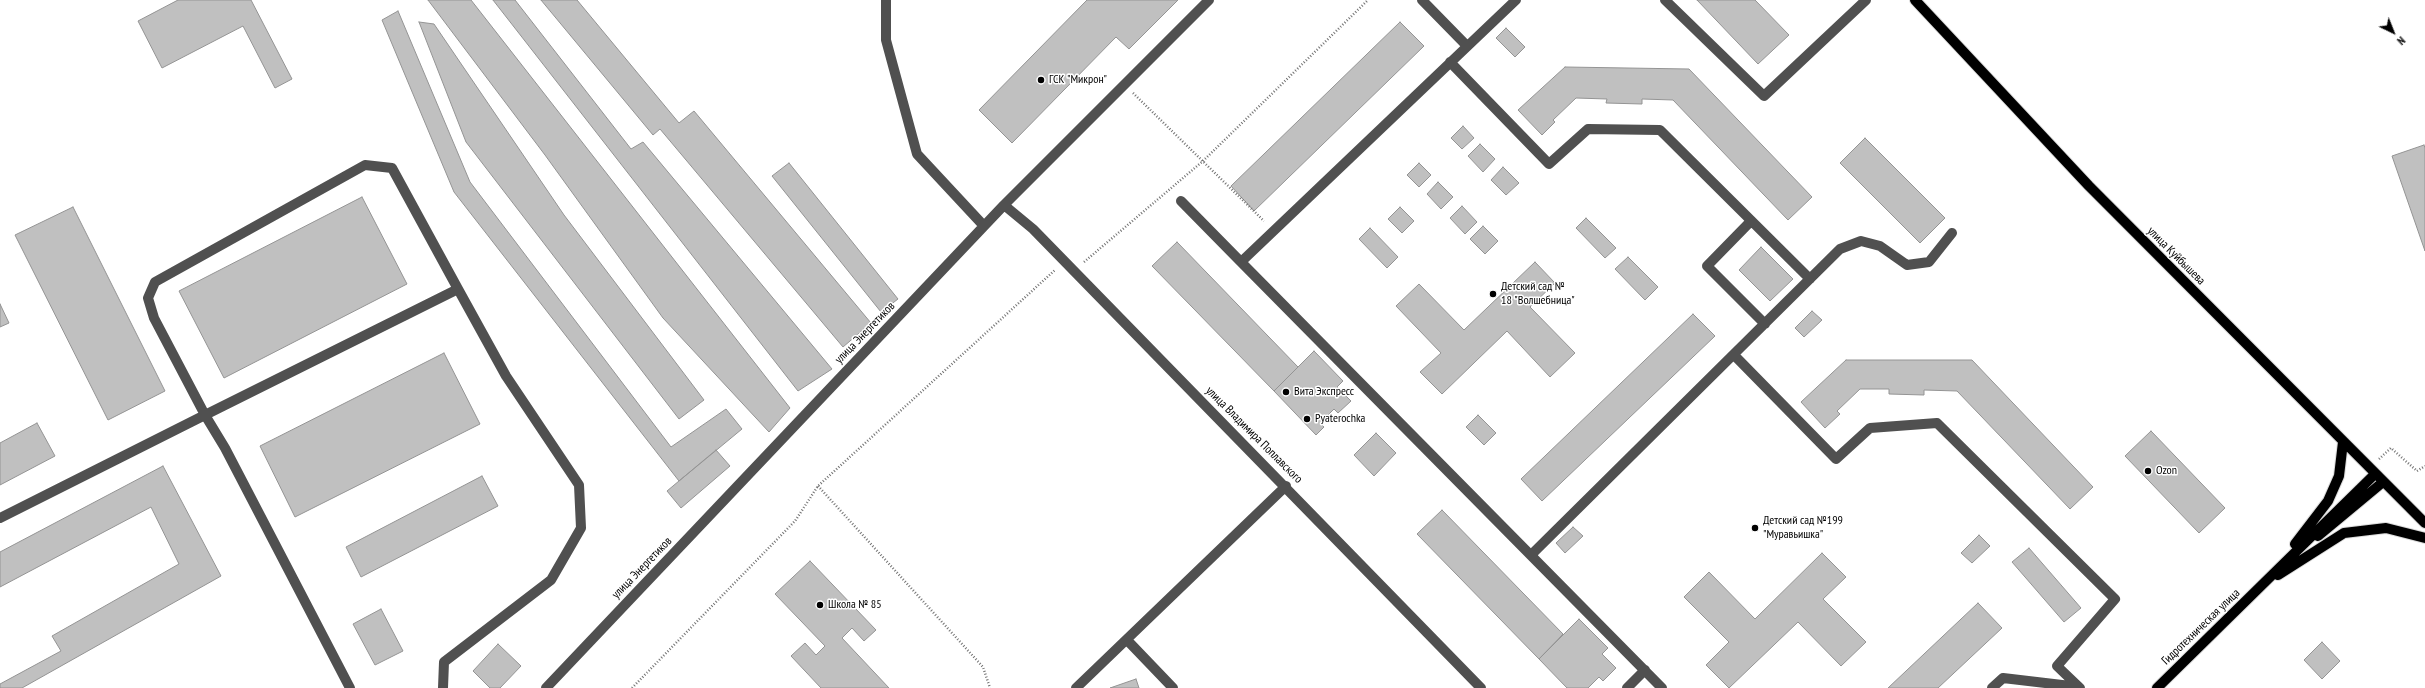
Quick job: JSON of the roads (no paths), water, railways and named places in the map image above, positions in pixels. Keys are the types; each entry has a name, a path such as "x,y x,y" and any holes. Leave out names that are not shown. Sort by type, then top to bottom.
{"main road":[{"name":"улица Куйбышева","path":"1915,0 2089,186 2425,523"},
{"path":"2263,584 2328,501 2339,476 2343,442"},
{"path":"2263,584 2372,471"},
{"path":"2263,584 2383,482"},
{"path":"2263,584 2344,533 2386,528 2425,538"},
{"name":"Гидротехническая улица","path":"2157,688 2263,584"}],"street":[{"path":"886,0 886,40 917,154 984,226"},
{"name":"улица Энергетиков","path":"546,688 1004,205 1208,0"},
{"path":"1422,0 1467,46"},
{"path":"1241,262 1516,0"},
{"path":"1665,0 1764,96 1866,0"},
{"path":"1450,62 1549,164 1588,129 1660,130 1810,279"},
{"path":"350,688 225,448 205,415 154,318 148,298 155,282 364,165 392,168 506,376 579,485 581,528 551,580 444,662 443,688"},
{"path":"1181,200 1662,688"},
{"name":"улица Владимира Поплавского","path":"1004,205 1033,229 1286,486 1481,688"},
{"path":"1751,221 1707,266 1764,324"},
{"path":"1531,555 1840,249 1861,241 1880,246 1908,265 1928,262 1952,233"},
{"path":"0,518 458,289"},
{"path":"1734,355 1836,459 1870,428 1937,423 2115,599 2056,666 2079,687"},
{"path":"1076,688 1286,486"},
{"path":"1126,640 1173,688"},
{"path":"1627,688 1645,670"},
{"path":"1992,688 2003,678 2079,687"}],"place":[{"name":"ГСК \"Микрон\"","path":"1041,80"},
{"name":"Детский сад № 18 \"Волшебница\"","path":"1493,294"},
{"name":"Вита Экспресс","path":"1286,392"},
{"name":"Pyaterochka","path":"1307,419"},
{"name":"Ozon","path":"2148,471"},
{"name":"Детский сад №199 \"Муравьишка\"","path":"1755,528"},
{"name":"Школа № 85","path":"820,605"}]}
